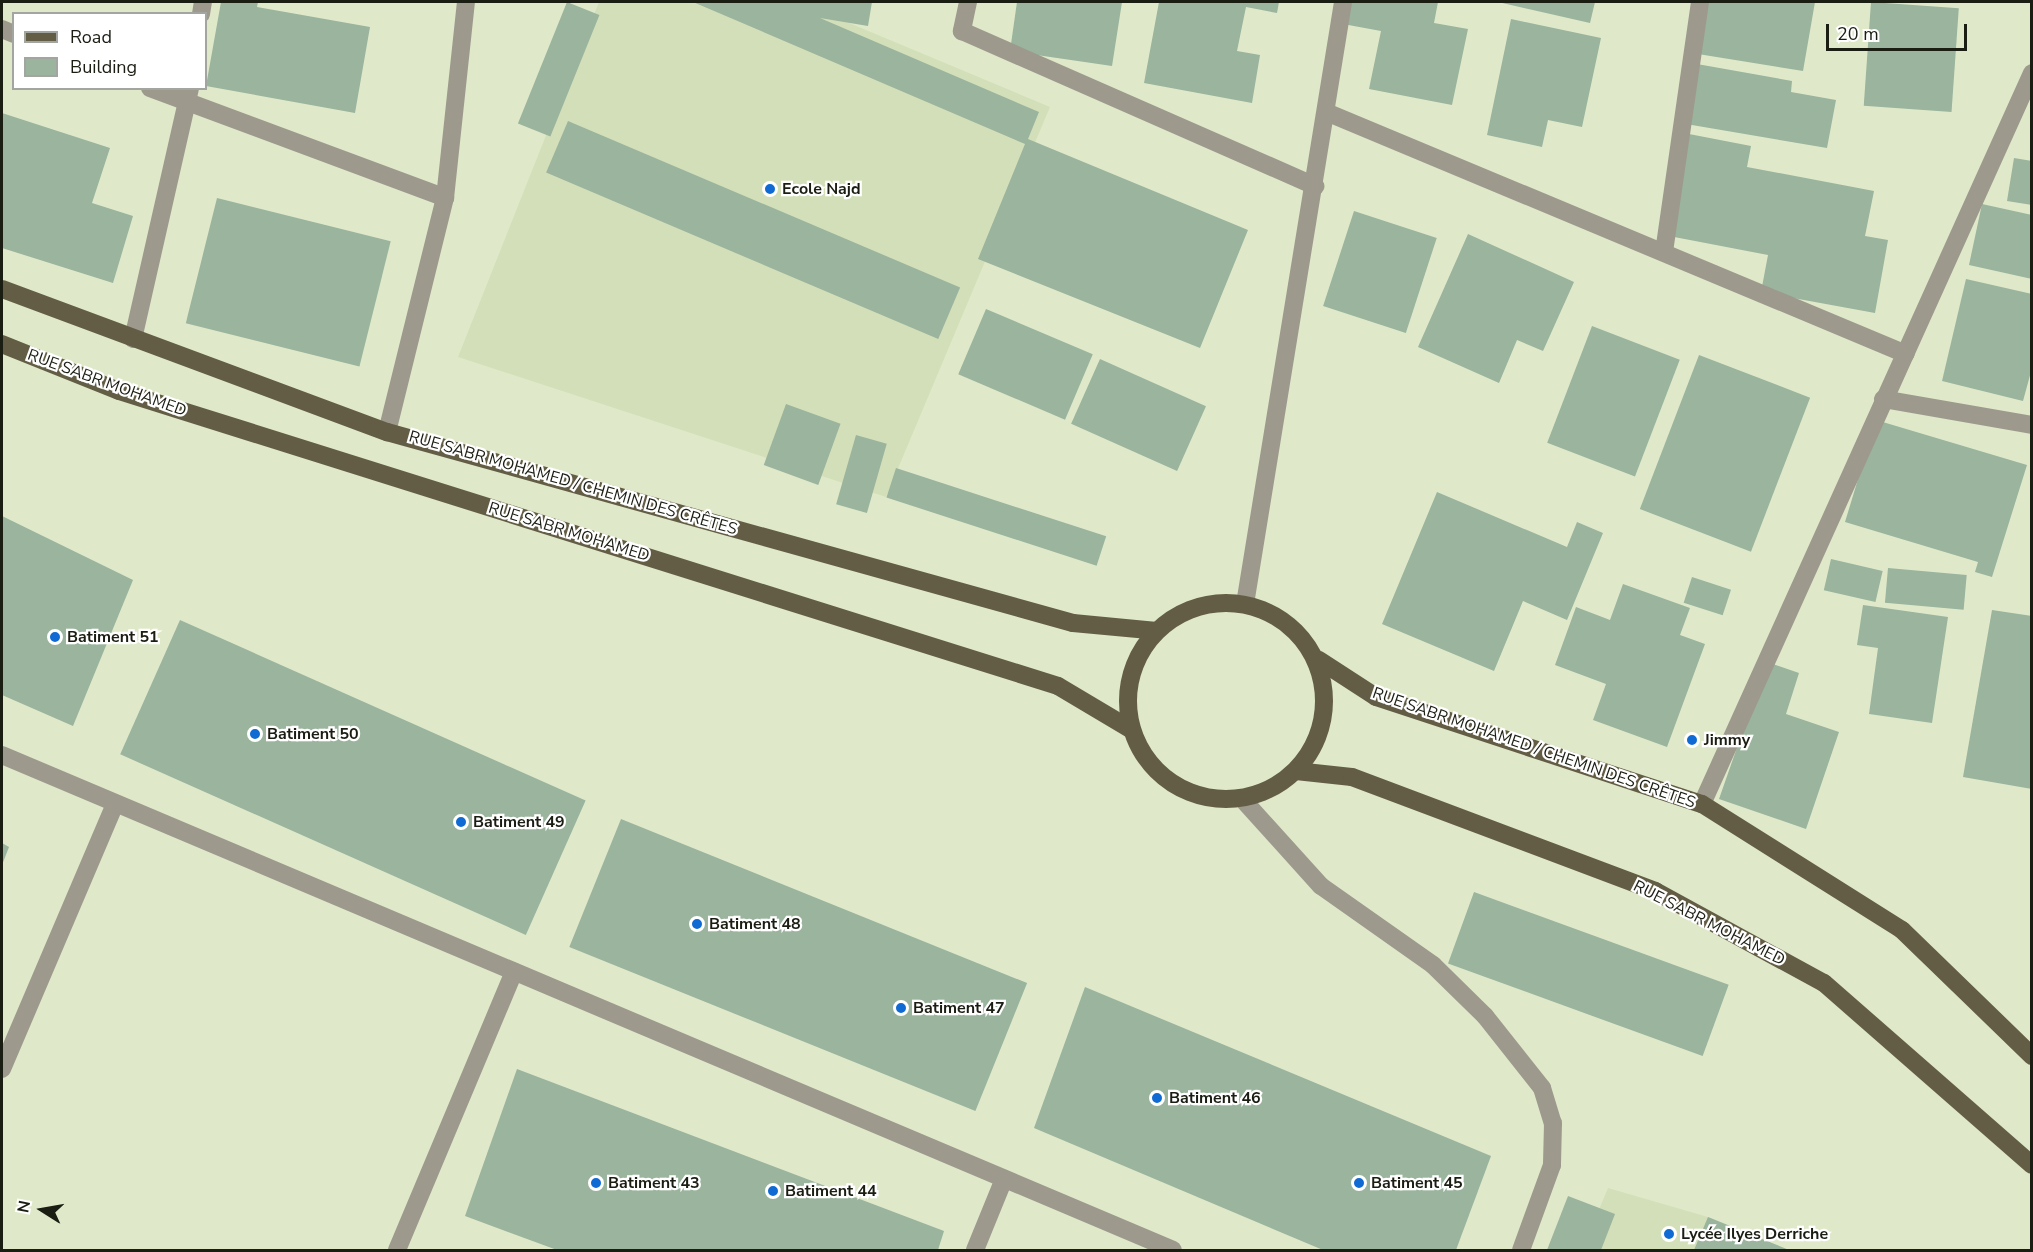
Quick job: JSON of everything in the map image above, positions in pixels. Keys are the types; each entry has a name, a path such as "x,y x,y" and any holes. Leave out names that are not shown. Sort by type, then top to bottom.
{"main road":[{"name":"RUE SABR MOHAMED / CHEMIN DES CRÊTES","path":"2,289 387,432 1073,623 1157,631"},
{"name":"RUE SABR MOHAMED","path":"2,344 119,390 1058,686 1131,730"},
{"path":"1213,603 1245,604 1275,614 1319,660 1323,719 1314,747 1296,771 1245,802 1203,797 1171,783 1147,760 1131,730 1131,677 1157,631 1183,613 1213,603"},
{"name":"RUE SABR MOHAMED / CHEMIN DES CRÊTES","path":"1319,660 1376,697 1702,804 1902,930 2031,1056"},
{"name":"RUE SABR MOHAMED","path":"1296,771 1352,777 1655,891 1824,983 2031,1165"}],"street":[{"path":"387,432 445,198 466,2"},
{"path":"968,2 962,31 1315,186"},
{"path":"1245,604 1315,186 1343,2"},
{"path":"1664,252 1700,2"},
{"path":"1702,804 1883,399 1906,354 2030,83"},
{"path":"160,90 189,96 445,198"},
{"path":"133,339 189,96"},
{"path":"1326,112 1906,354"},
{"path":"1883,399 2031,425"},
{"path":"2,755 1173,1251"},
{"path":"1245,802 1321,886 1433,964 1485,1016 1542,1088 1553,1123 1552,1165 1521,1251"},
{"path":"2,1069 115,804"},
{"path":"398,1250 514,972"},
{"path":"975,1251 1004,1179"}],"shaded area":[{"name":"Ecole Najd","path":"599,2 799,2 1050,107 886,497 458,357"},
{"name":"Lycée Ilyes Derriche","path":"1608,1188 1708,1217 1789,1250 1582,1250"}],"building":[{"path":"221,2 258,2 257,7 370,27 355,113 207,86"},
{"path":"567,2 599,15 550,137 518,123"},
{"path":"693,2 872,2 868,26 820,18 1039,112 1028,139 1248,230 1200,348 978,259 1025,144"},
{"path":"1017,2 1122,2 1112,66 1010,51"},
{"path":"1159,2 1279,2 1277,13 1246,7 1237,51 1260,55 1252,103 1144,83"},
{"path":"1348,2 1438,2 1434,23 1468,29 1452,105 1369,89 1381,31 1343,24"},
{"path":"1498,2 1595,2 1590,23"},
{"path":"1707,2 1815,2 1803,71 1698,54"},
{"path":"1871,2 1959,8 1952,112 1864,106"},
{"path":"1511,19 1601,38 1582,127 1548,120 1542,147 1487,135"},
{"path":"1697,64 1792,81 1791,92 1836,100 1827,148 1686,124"},
{"path":"2,113 110,148 92,203 133,216 113,283 2,248"},
{"path":"568,121 960,287 938,339 546,173"},
{"path":"1689,134 1751,146 1747,167 1874,191 1865,236 1888,240 1875,313 1761,292 1768,255 1669,236"},
{"path":"2014,158 2032,161 2032,205 2007,201"},
{"path":"217,198 391,241 359,366 186,323"},
{"path":"1982,204 2032,215 2032,279 1969,265"},
{"path":"1354,211 1437,238 1406,333 1323,306"},
{"path":"1468,234 1574,282 1543,351 1517,340 1499,383 1418,347"},
{"path":"1966,279 2032,294 2032,368 2023,401 1942,381"},
{"path":"986,309 1093,354 1065,420 958,374"},
{"path":"1592,326 1680,360 1635,476 1547,443"},
{"path":"1699,355 1810,398 1751,552 1640,509"},
{"path":"1100,359 1206,406 1177,471 1071,424"},
{"path":"786,404 841,424 818,485 764,465"},
{"path":"1876,420 2027,465 1992,577 1975,572 1978,562 1845,522"},
{"path":"856,435 887,444 867,513 836,504"},
{"path":"896,468 1106,536 1097,566 886,497"},
{"path":"1437,492 1567,547 1577,522 1603,533 1567,620 1523,601 1494,671 1382,624"},
{"name":"Batiment 51","path":"2,516 133,580 73,726 2,695"},
{"path":"1831,559 1883,571 1875,602 1824,590"},
{"path":"1888,568 1967,575 1964,610 1885,603"},
{"path":"1692,577 1731,590 1723,615 1684,603"},
{"path":"1623,584 1690,608 1680,635 1705,644 1667,747 1593,720 1606,684 1555,665 1576,607 1610,620"},
{"path":"1863,605 1948,617 1932,723 1869,714 1878,648 1857,645"},
{"path":"1992,610 2032,616 2032,789 1963,777"},
{"path":"180,620 586,801 526,935 120,754"},
{"path":"1767,662 1799,673 1786,714 1839,732 1806,829 1719,799"},
{"path":"621,819 1027,983 975,1111 569,947"},
{"path":"2,843 9,847 2,865"},
{"path":"1474,892 1729,985 1703,1056 1448,963"},
{"path":"1085,987 1491,1156 1456,1250 1323,1250 1034,1128"},
{"name":"Batiment 43","path":"517,1069 944,1231 938,1250 557,1250 465,1216"},
{"path":"1568,1196 1615,1214 1601,1250 1547,1250"},
{"path":"1708,1217 1789,1250 1694,1250"}],"place":[{"name":"Ecole Najd","path":"770,189"},
{"name":"Batiment 51","path":"55,637"},
{"name":"Batiment 50","path":"255,734"},
{"name":"Jimmy","path":"1692,740"},
{"name":"Batiment 49","path":"461,822"},
{"name":"Batiment 48","path":"697,924"},
{"name":"Batiment 47","path":"901,1008"},
{"name":"Batiment 46","path":"1157,1098"},
{"name":"Batiment 43","path":"596,1183"},
{"name":"Batiment 45","path":"1359,1183"},
{"name":"Batiment 44","path":"773,1191"},
{"name":"Lycée Ilyes Derriche","path":"1669,1234"}]}
